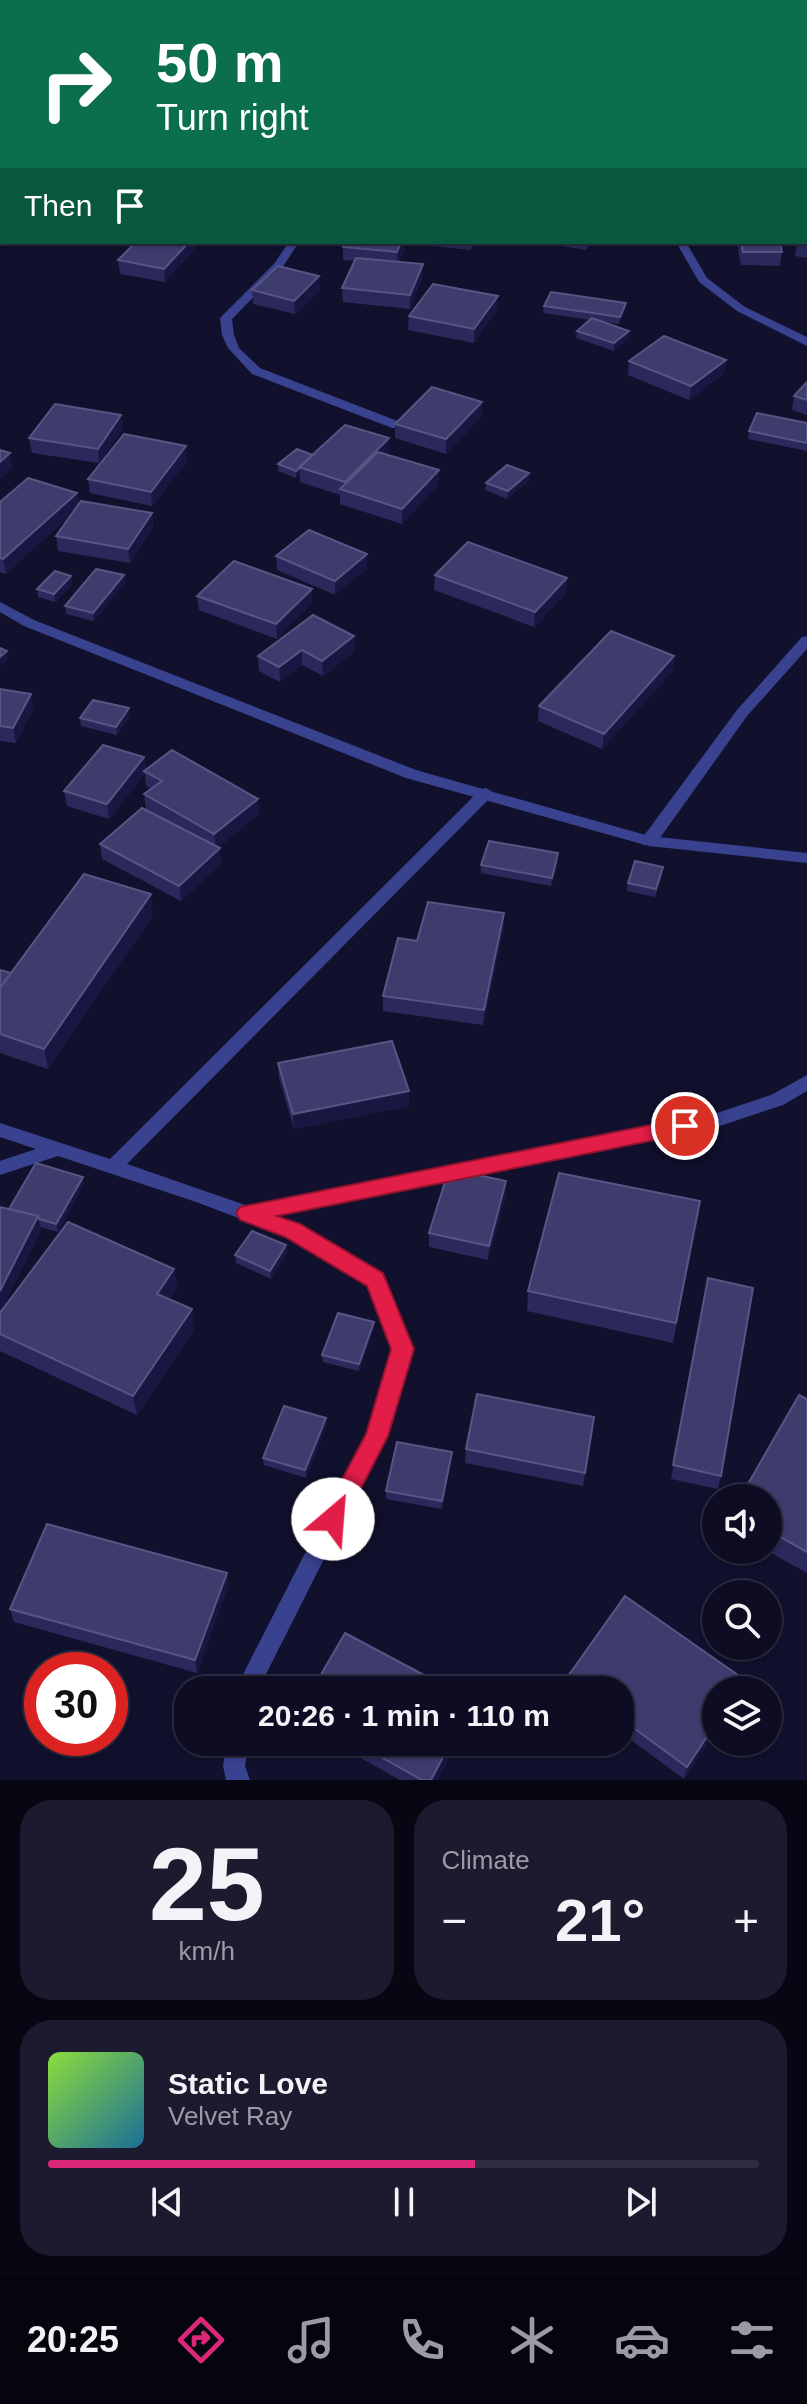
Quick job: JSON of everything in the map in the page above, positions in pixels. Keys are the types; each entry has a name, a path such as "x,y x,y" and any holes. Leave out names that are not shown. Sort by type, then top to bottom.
{"street":[{"path":"293,244 278,266 226,318 226,337 239,358 256,371 396,425"},
{"path":"682,244 703,280 741,309 807,342"},
{"path":"0,606 29,623 411,774 649,841 807,858"},
{"path":"649,841 742,713 807,640"},
{"path":"113,1167 486,793"},
{"path":"247,1213 717,1120 777,1100 807,1082"},
{"path":"0,1130 247,1213 292,1231 376,1280 403,1349 376,1436 253,1676"},
{"path":"0,1168 58,1149"},
{"path":"236,1756 234,1766 238,1780"}],"building":[{"path":"134,244 187,244 164,269 118,260"},
{"path":"344,244 400,244 397,252 343,247"},
{"path":"741,244 780,244 782,252 743,252"},
{"path":"356,258 423,264 410,295 342,288"},
{"path":"278,266 319,276 294,301 252,290"},
{"path":"433,284 498,296 474,329 409,316"},
{"path":"551,292 626,303 620,317 544,306"},
{"path":"592,318 629,331 614,343 577,331"},
{"path":"664,336 726,360 691,386 629,361"},
{"path":"807,382 807,400 794,396"},
{"path":"432,387 482,402 446,439 395,424"},
{"path":"55,404 121,415 98,449 29,438"},
{"path":"757,413 807,423 807,443 749,431"},
{"path":"345,425 389,438 345,482 299,467"},
{"path":"124,434 186,446 151,492 88,479"},
{"path":"297,449 313,455 296,471 278,464"},
{"path":"0,450 10,453 0,462"},
{"path":"378,452 439,470 402,509 340,489"},
{"path":"507,465 529,473 508,491 486,483"},
{"path":"28,478 77,493 3,559 0,558 0,502"},
{"path":"81,501 152,513 128,549 56,536"},
{"path":"309,530 367,554 335,581 276,556"},
{"path":"468,542 567,578 535,612 435,575"},
{"path":"234,561 312,589 276,624 197,596"},
{"path":"96,569 124,575 93,613 65,606"},
{"path":"55,571 71,576 54,594 37,589"},
{"path":"313,615 354,636 322,661 302,650 279,667 258,656"},
{"path":"611,631 674,656 604,734 539,706"},
{"path":"0,689 31,694 13,728 0,726"},
{"path":"93,700 129,708 116,727 80,718"},
{"path":"103,745 144,757 107,804 64,791"},
{"path":"172,750 258,799 214,834 144,794 162,781 144,771"},
{"path":"142,808 220,848 179,886 100,844"},
{"path":"489,841 558,853 552,878 481,865"},
{"path":"635,861 663,867 656,889 628,883"},
{"path":"84,874 151,894 44,1049 0,1034 0,988"},
{"path":"428,902 504,913 484,1010 383,996 398,938 417,941"},
{"path":"0,970 11,973 0,988"},
{"path":"392,1041 409,1091 293,1114 278,1063"},
{"path":"36,1163 83,1177 56,1224 9,1209"},
{"path":"449,1169 506,1181 489,1246 429,1233"},
{"path":"559,1173 700,1201 676,1323 528,1291"},
{"path":"0,1207 38,1216 0,1291"},
{"path":"68,1222 174,1269 157,1294 192,1309 133,1396 0,1334 0,1313"},
{"path":"252,1231 286,1245 270,1271 235,1255"},
{"path":"708,1278 753,1288 721,1476 673,1465"},
{"path":"338,1313 374,1322 359,1364 322,1355"},
{"path":"477,1394 594,1417 585,1473 466,1449"},
{"path":"799,1395 807,1399 807,1552 782,1538 782,1484 748,1484"},
{"path":"284,1406 326,1418 305,1470 263,1458"},
{"path":"397,1442 452,1452 442,1501 386,1491"},
{"path":"47,1524 227,1573 195,1660 10,1609"},
{"path":"625,1596 702,1650 702,1660 716,1660 739,1676 702,1676 702,1744 687,1767 634,1728 634,1676 568,1676"},
{"path":"345,1633 426,1676 320,1676"},
{"path":"379,1756 444,1756 431,1780 422,1780"}],"route":[{"path":"333,1519 376,1436 403,1349 376,1280 292,1231 247,1213 685,1126"}]}
